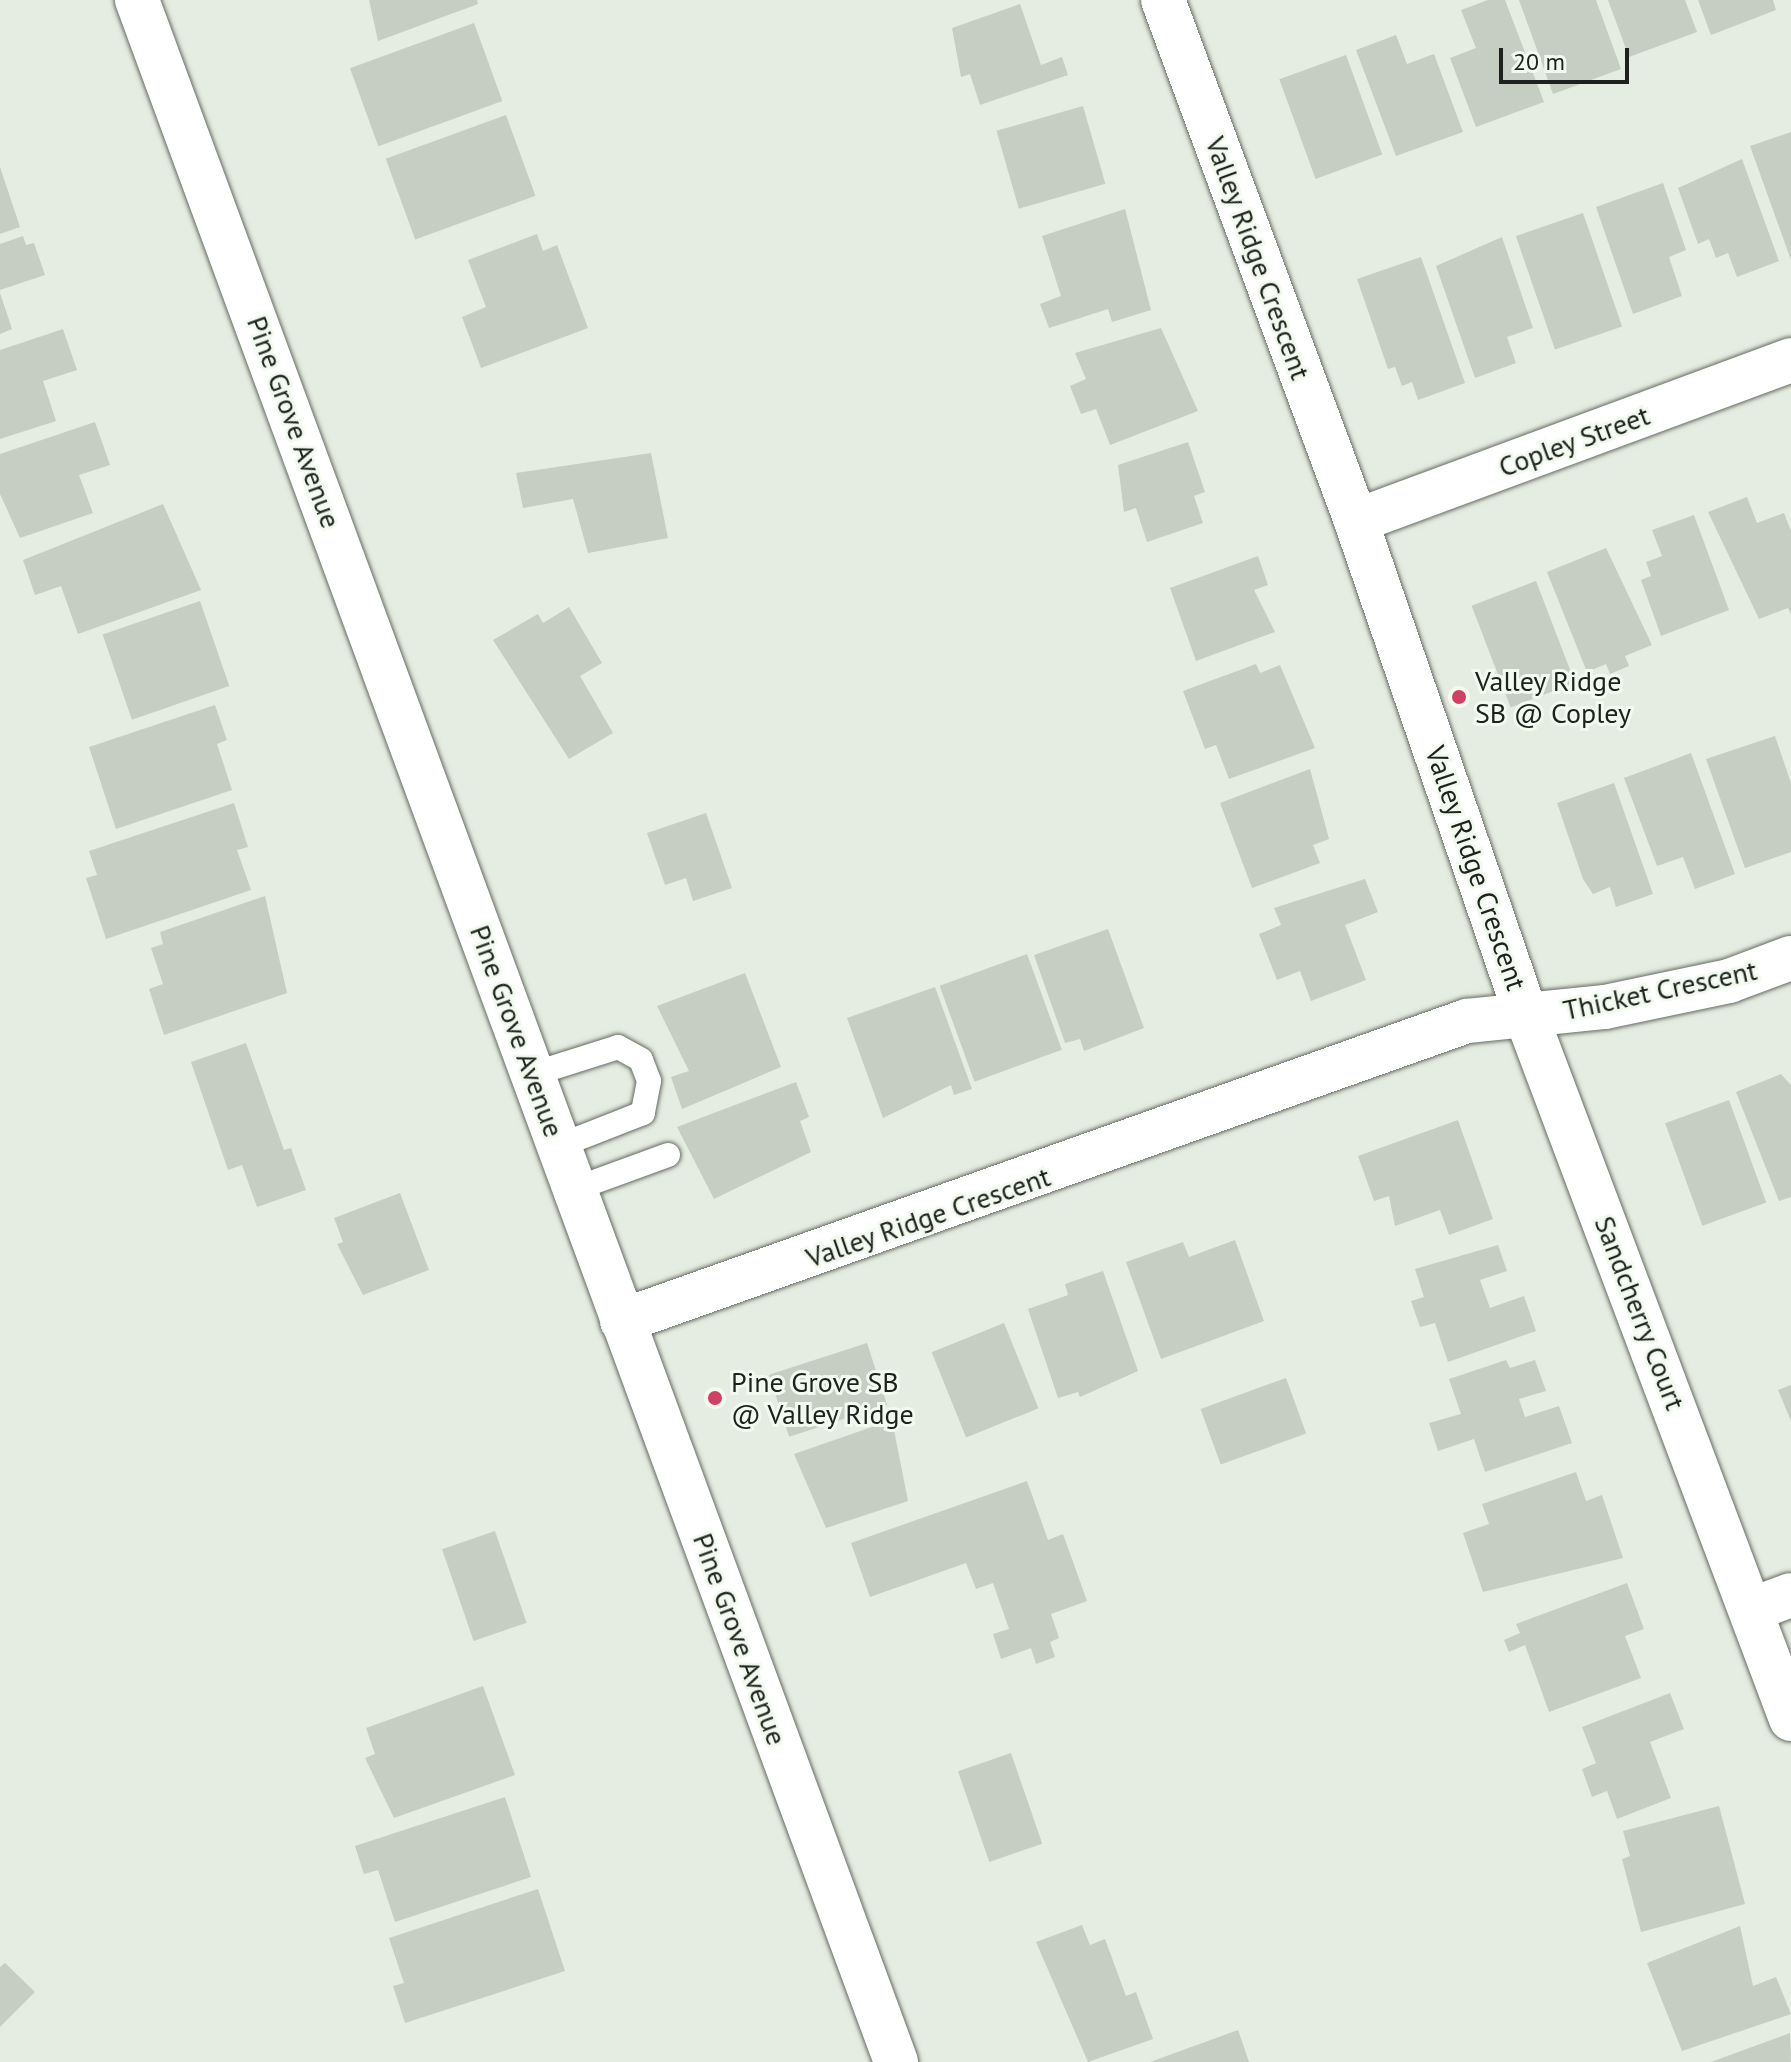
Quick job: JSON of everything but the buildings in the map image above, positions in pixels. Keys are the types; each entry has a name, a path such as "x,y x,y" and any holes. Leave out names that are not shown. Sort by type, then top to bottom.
{"street":[{"name":"Pine Grove Avenue","path":"137,0 896,2062"},
{"name":"Valley Ridge Crescent","path":"622,1321 1467,1021 1527,1018 1356,521 1166,1"},
{"name":"Copley Street","path":"1356,521 1791,360"},
{"name":"Thicket Crescent","path":"1527,1018 1729,981 1791,958"},
{"name":"Sandcherry Court","path":"1527,1018 1772,1602 1791,1719"}],"lane":[{"path":"533,1074 618,1047 641,1060 649,1081 643,1113 559,1146"},
{"path":"575,1189 668,1155"}],"place":[{"name":"Valley Ridge SB @ Copley","path":"1459,697"},
{"name":"Pine Grove SB @ Valley Ridge","path":"715,1398"}]}
